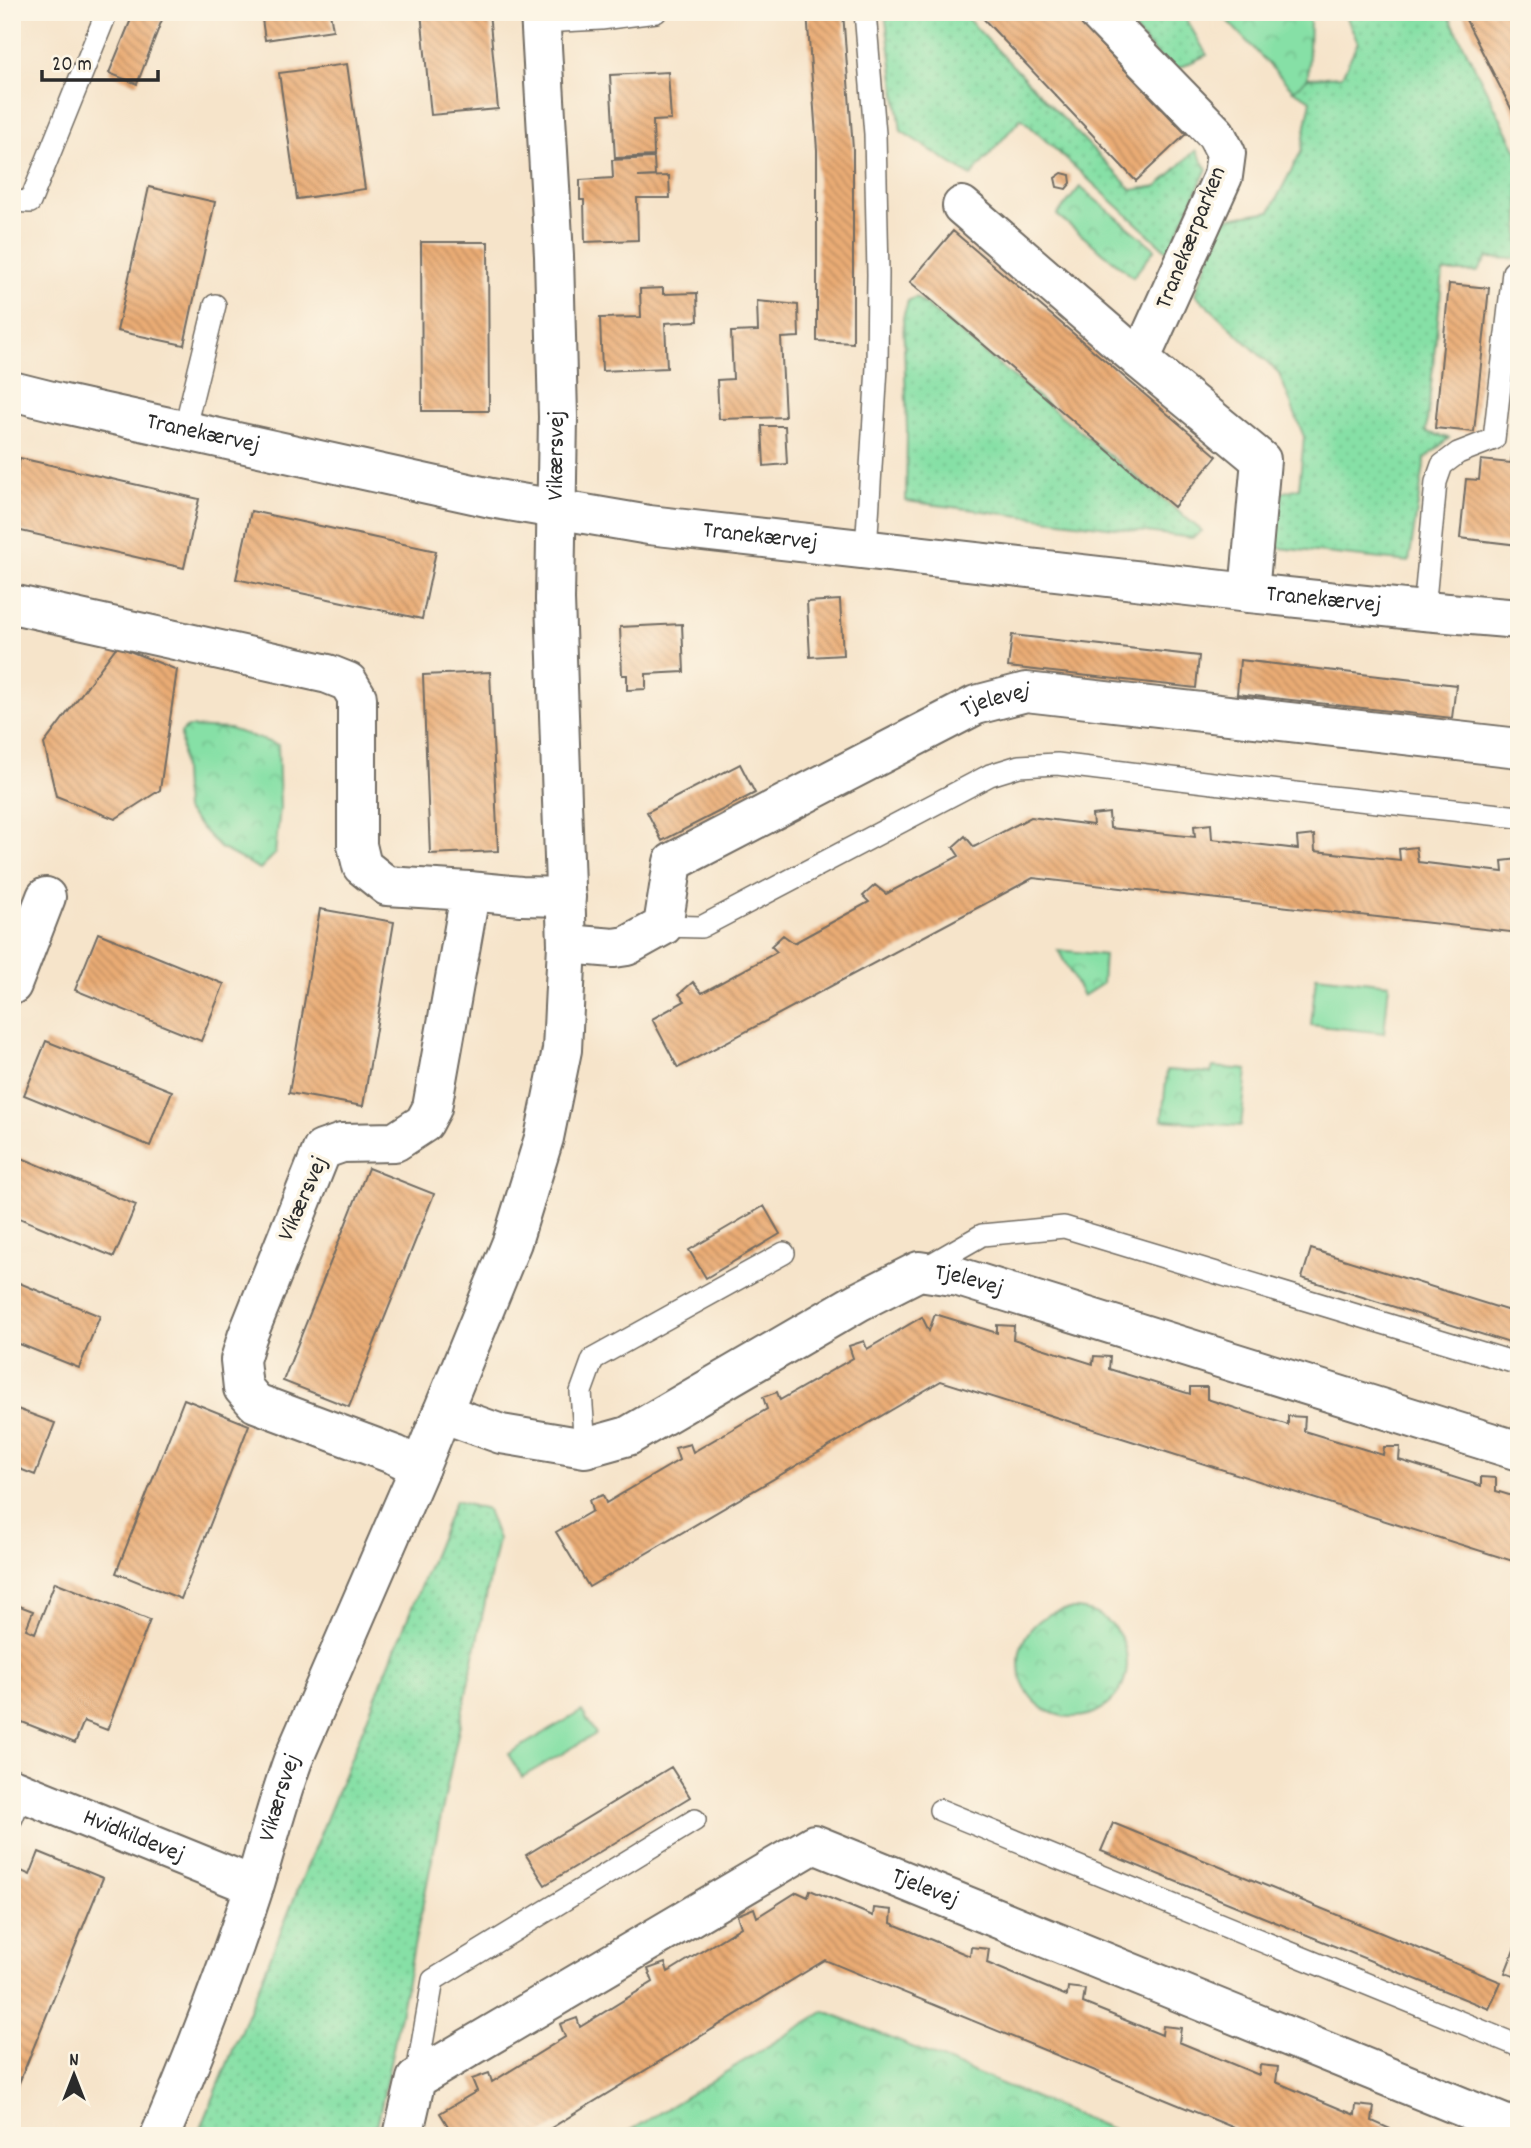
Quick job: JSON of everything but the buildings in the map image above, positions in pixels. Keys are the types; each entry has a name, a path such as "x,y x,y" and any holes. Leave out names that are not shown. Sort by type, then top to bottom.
{"street":[{"name":"Vikærsvej","path":"160,2136 205,2029 254,1886 293,1759 420,1467 512,1242 544,1138 562,1050 567,944 555,600 558,416 554,270 541,17"},
{"name":"Tranekærparken","path":"1111,19 1216,134 1226,153 1223,176 1140,360"},
{"path":"962,206 1140,360 1261,460 1249,593"},
{"name":"Tranekærvej","path":"12,391 491,498 649,525 1249,593 1519,619"},
{"path":"12,604 328,674 348,682 357,697 357,845 362,866 387,886 566,897"},
{"name":"Tjelevej","path":"663,926 673,862 976,705 1026,692 1519,748"},
{"name":"Vikærsvej","path":"420,1467 396,1455 256,1403 243,1388 240,1360 322,1150 342,1143 395,1142 424,1123 432,1108 469,891"},
{"path":"12,985 46,897"},
{"path":"567,944 627,946 663,926"},
{"name":"Tjelevej","path":"442,1413 500,1434 585,1448 628,1436 858,1302 919,1271 959,1277 1519,1451"},
{"name":"Hvidkildevej","path":"16,1799 254,1886"},
{"name":"Tjelevej","path":"416,2079 814,1844 1519,2130"},
{"path":"403,2136 416,2079"}],"lane":[{"path":"541,17 601,19 656,12"},
{"path":"865,12 875,134 878,274 877,367 866,551"},
{"path":"12,201 30,202 106,14"},
{"path":"1424,611 1436,482 1443,465 1458,453 1494,439 1513,272"},
{"path":"184,431 215,304"},
{"path":"663,926 701,927 990,775 1019,766 1057,764 1519,817"},
{"path":"919,1271 982,1235 1065,1227 1519,1364"},
{"path":"585,1448 581,1392 593,1359 784,1252"},
{"path":"940,1810 1519,2046"},
{"path":"416,2079 433,1980 695,1820"}],"green space":[{"path":"961,12 1132,190 1158,186 1196,150 1207,169 1168,252 1021,118 971,176 901,131 885,13"},
{"path":"1135,12 1182,12 1207,55 1172,71 1136,32"},
{"path":"1219,12 1305,12 1310,21 1308,78 1293,90"},
{"path":"1344,12 1447,12 1519,155 1519,259 1487,258 1477,272 1443,272 1426,432 1449,438 1425,459 1409,562 1270,547 1277,494 1299,488 1304,437 1279,373 1195,294 1223,219 1270,211 1301,152 1311,100 1293,90 1308,78 1342,76 1358,42"},
{"path":"1080,187 1155,249 1133,277 1057,215"},
{"path":"916,297 1202,531 1192,538 906,501 907,429 903,318 908,301"},
{"path":"187,727 230,729 278,745 280,808 275,854 260,869 220,848 185,810 181,733"},
{"path":"1058,950 1104,955 1102,984 1083,996"},
{"path":"1316,976 1389,984 1384,1033 1311,1025"},
{"path":"1213,1067 1247,1070 1241,1126 1162,1120 1167,1070 1211,1073"},
{"path":"455,1501 487,1510 498,1539 375,2136 198,2136"},
{"path":"1073,1609 1094,1613 1111,1625 1123,1642 1127,1663 1123,1684 1111,1701 1094,1713 1073,1717 1052,1713 1035,1701 1023,1684 1019,1663 1023,1642 1035,1625 1052,1613"},
{"path":"582,1711 596,1734 522,1777 508,1754"},
{"path":"825,2011 1128,2136 622,2136"}]}
